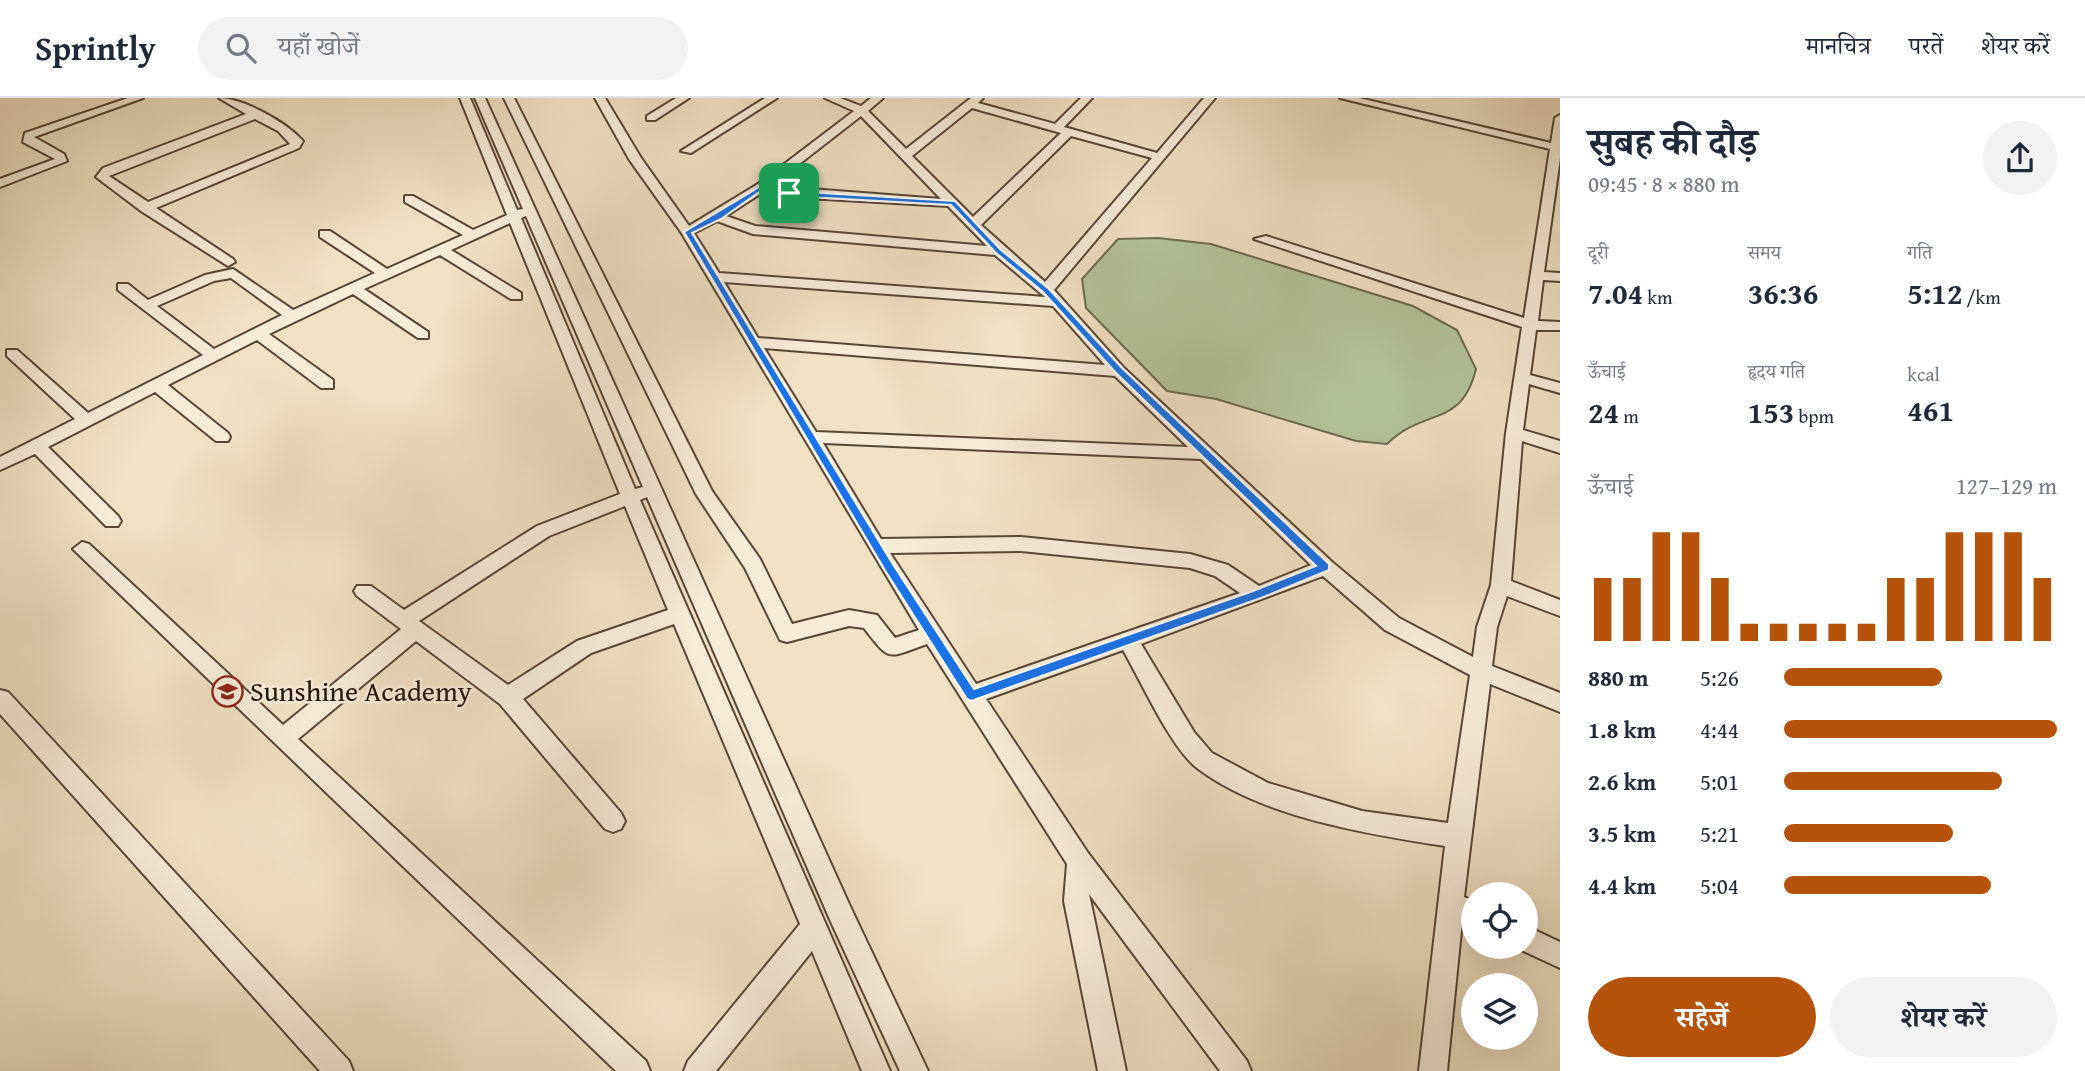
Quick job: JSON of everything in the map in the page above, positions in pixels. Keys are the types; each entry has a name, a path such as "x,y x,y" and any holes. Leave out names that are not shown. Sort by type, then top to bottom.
{"street":[{"path":"0,183 61,161 60,156 27,140 29,135 138,98"},
{"path":"145,208 295,146 297,141 281,127 224,98"},
{"path":"465,98 652,489 839,913 914,1071"},
{"path":"480,98 602,433 876,1071"},
{"path":"509,98 705,495 753,564 787,634 849,618 870,621 891,648 932,634"},
{"path":"600,98 635,159 687,232 876,546 1079,861 1237,1071"},
{"path":"652,118 684,98"},
{"path":"687,151 772,98"},
{"path":"830,98 861,110 999,251 1050,296 1119,370 1204,453 1325,567 1392,624 1483,672 1560,703"},
{"path":"687,232 718,217 761,188 878,98"},
{"path":"974,224 1063,129 1087,98"},
{"path":"1050,296 1160,156 1210,98"},
{"path":"1345,98 1557,149"},
{"path":"905,156 974,101 1160,156"},
{"path":"228,262 102,177 107,171 253,115"},
{"path":"1433,1071 1458,836 1483,672 1487,627 1501,585 1521,377 1532,325 1537,276 1551,233 1560,118"},
{"path":"761,188 871,200 953,203"},
{"path":"409,199 471,234"},
{"path":"0,464 292,316 521,213"},
{"path":"718,217 753,230 999,251"},
{"path":"325,233 384,274"},
{"path":"1261,239 1532,325 1560,326"},
{"path":"439,248 516,296"},
{"path":"148,305 210,278 233,273 292,316"},
{"path":"1537,276 1560,277"},
{"path":"712,277 1050,296"},
{"path":"123,287 212,355"},
{"path":"353,288 423,335"},
{"path":"258,333 327,384"},
{"path":"752,342 1119,370"},
{"path":"12,353 86,420"},
{"path":"1521,377 1560,388"},
{"path":"156,384 222,437"},
{"path":"1514,433 1560,447"},
{"path":"811,437 1204,453"},
{"path":"36,445 112,522"},
{"path":"283,738 409,625 543,531 652,489"},
{"path":"876,546 1021,544 1191,561 1222,570 1257,595"},
{"path":"82,549 636,1071"},
{"path":"971,695 1257,595 1325,567"},
{"path":"1501,585 1560,608"},
{"path":"364,591 508,696 613,821"},
{"path":"508,696 584,648 681,614"},
{"path":"1128,640 1186,739 1204,760 1263,792 1362,822 1458,836"},
{"path":"0,699 339,1071"},
{"path":"1079,861 1076,901 1112,1071"},
{"path":"1451,904 1461,908"},
{"path":"698,1071 813,929"},
{"path":"1538,945 1560,955"}],"green space":[{"path":"1158,238 1211,244 1413,306 1457,330 1476,369 1469,388 1452,409 1401,432 1387,444 1356,441 1216,399 1167,391 1086,308 1082,279 1118,239"}],"place":[{"name":"Sunshine Academy","path":"227,691"}],"route":[{"path":"761,188 789,193 953,203 999,251 1046,290 1054,302 1119,370 1325,567 1257,595 971,695 890,569 687,232 718,217 761,188"}]}
